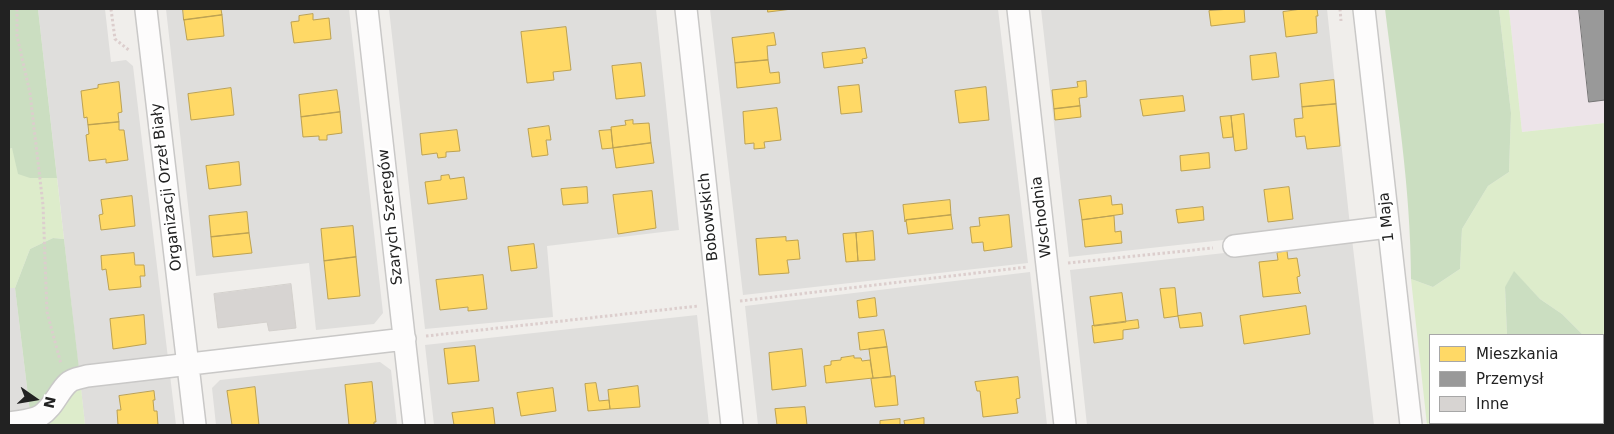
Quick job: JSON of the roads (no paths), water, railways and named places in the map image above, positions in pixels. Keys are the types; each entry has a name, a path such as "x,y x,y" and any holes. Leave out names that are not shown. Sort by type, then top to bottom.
{"street":[{"name":"Szarych Szeregów","path":"367,9 411,338 414,425"},
{"name":"Bobowskich","path":"686,9 732,425"},
{"name":"Wschodnia","path":"1018,9 1065,425"},
{"name":"1 Maja","path":"1364,9 1411,425"},
{"name":"Organizacji Orzeł Biały","path":"146,10 195,425"},
{"path":"1234,246 1388,227"},
{"path":"9,423 40,415 56,400 67,383 87,376 411,338"}]}
